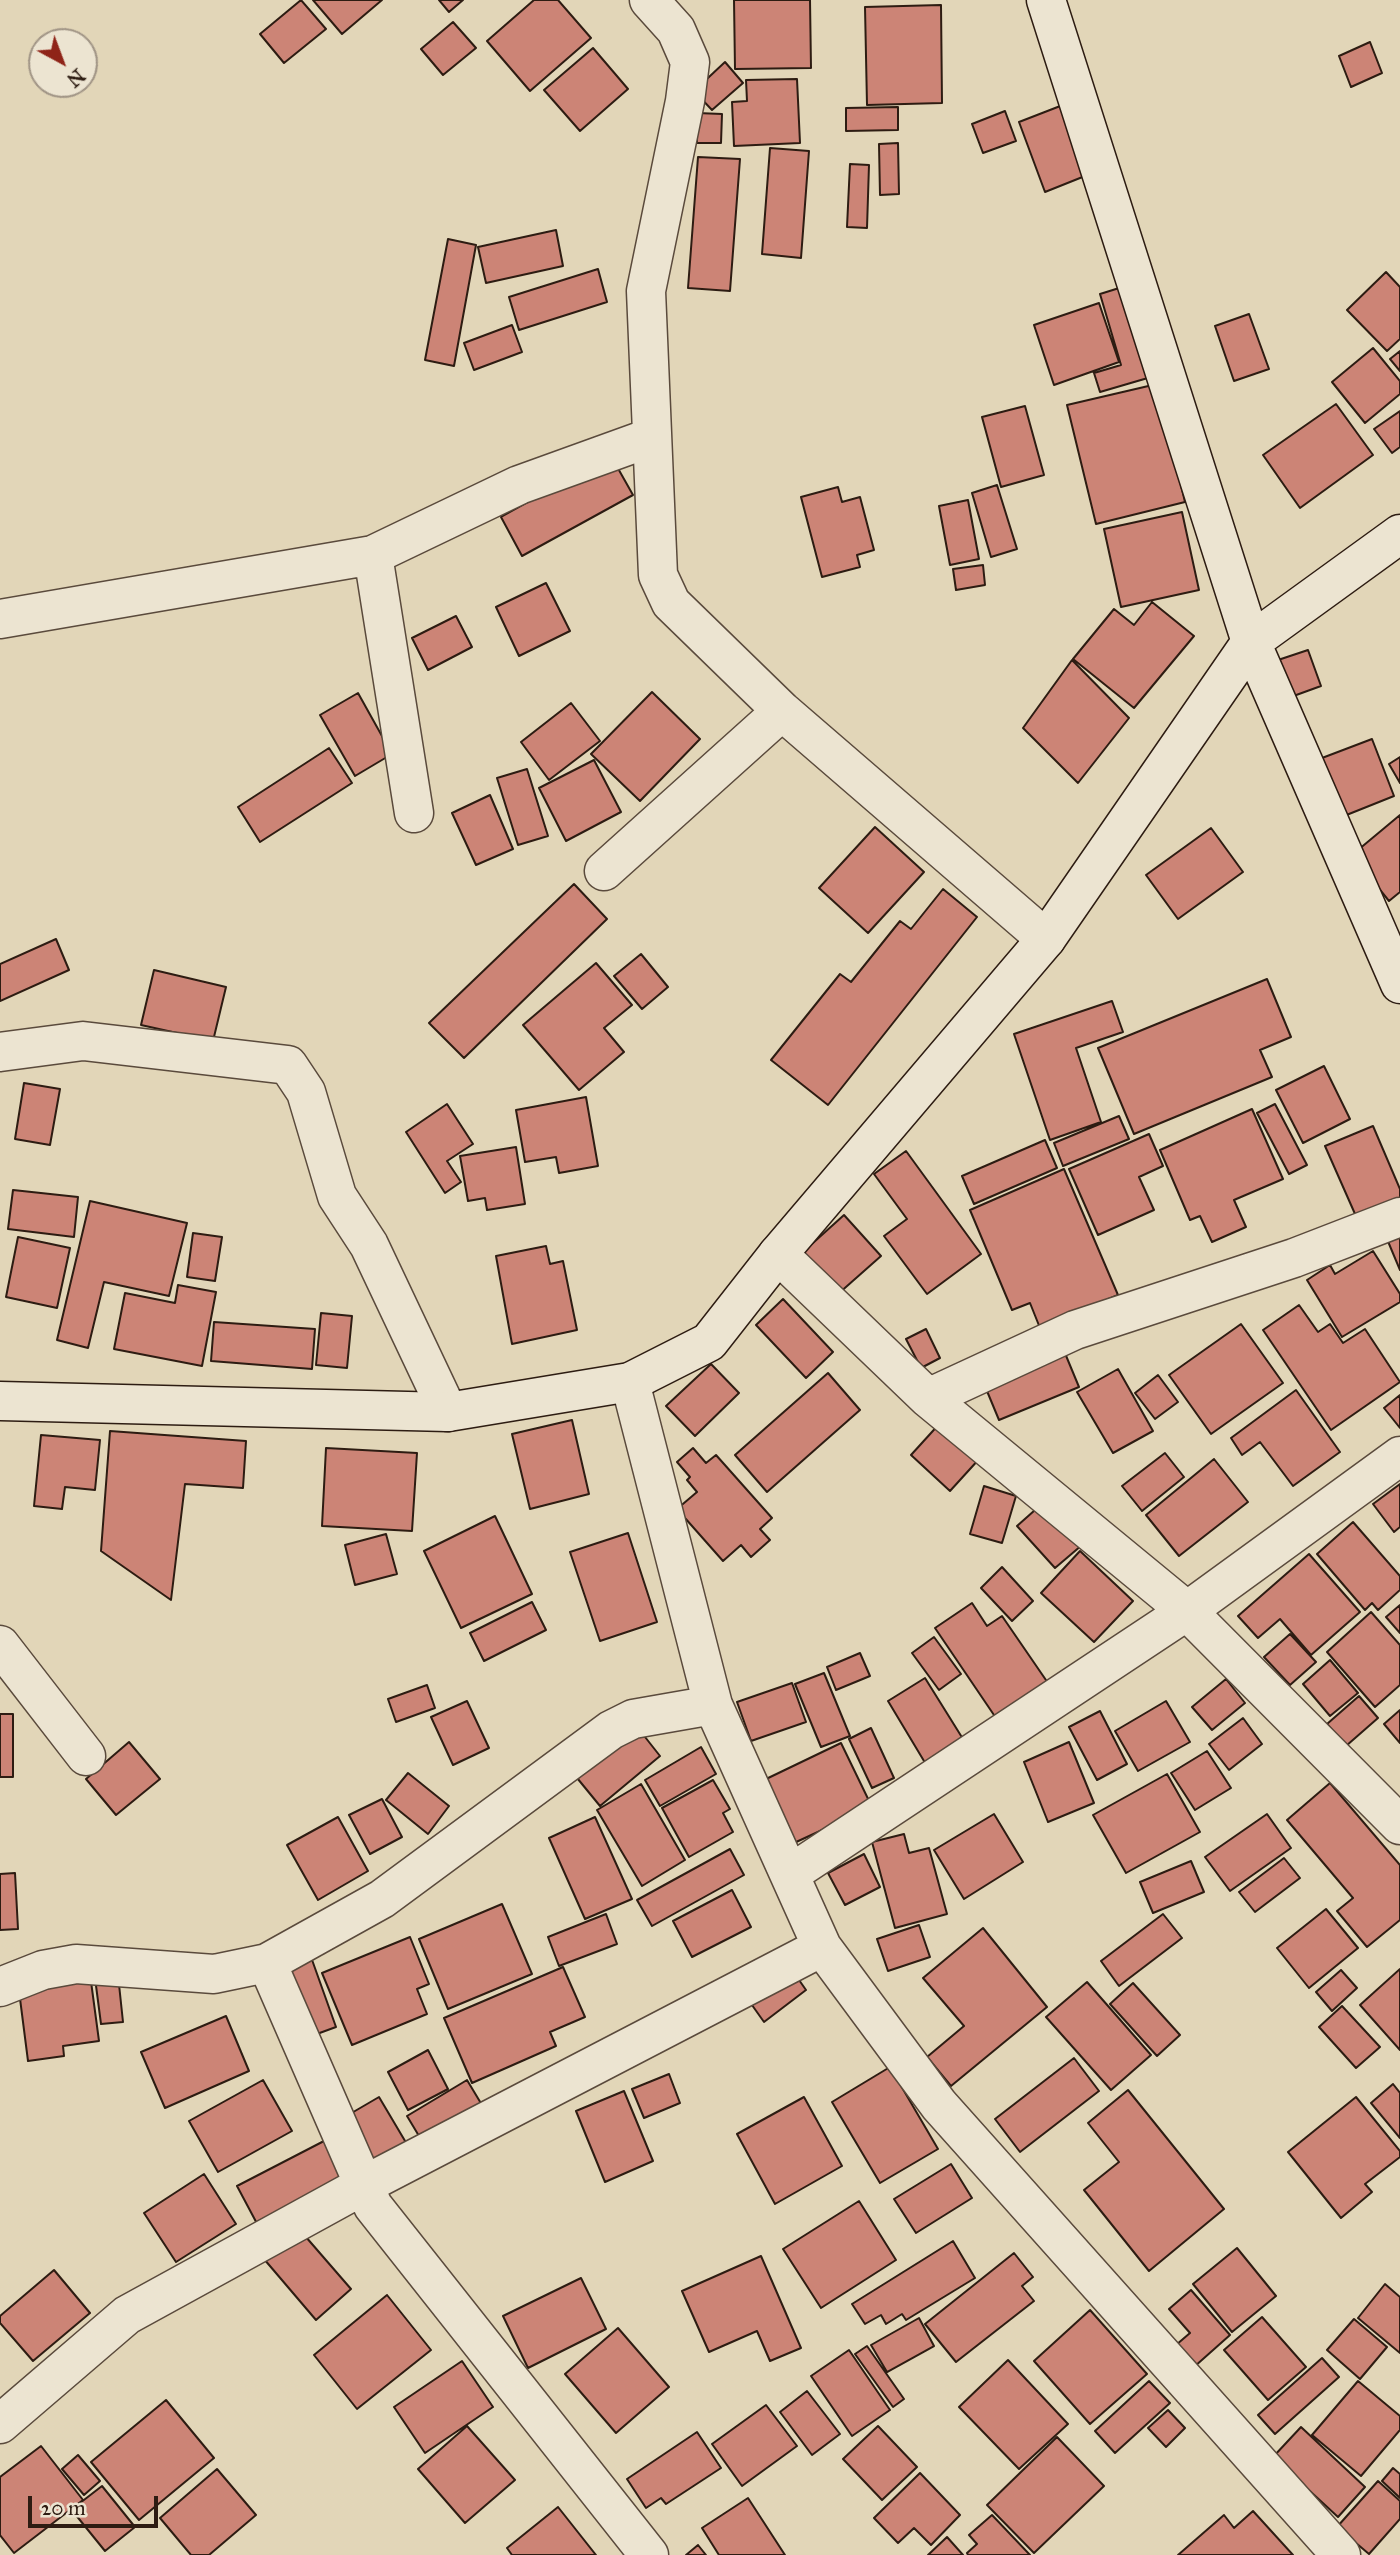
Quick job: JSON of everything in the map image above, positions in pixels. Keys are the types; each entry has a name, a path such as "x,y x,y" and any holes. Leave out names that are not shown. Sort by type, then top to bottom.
{"street":[{"path":"649,0 676,30 690,62 685,101 646,292 658,575 671,603 782,710 1046,939"},
{"path":"1046,0 1251,642 1400,984"},
{"path":"0,619 373,555 519,485 652,437"},
{"path":"0,1401 447,1412 629,1382 709,1342 778,1254 1046,939 1251,642 1400,534"},
{"path":"373,555 414,813"},
{"path":"604,871 782,710"},
{"path":"0,1052 83,1041 288,1065 306,1092 337,1196 369,1245 447,1412"},
{"path":"928,1398 1074,1330 1294,1258 1400,1217"},
{"path":"778,1254 928,1398 1187,1611 1400,1825"},
{"path":"629,1382 713,1705 822,1947 939,2105 1341,2555"},
{"path":"790,1874 1187,1611 1400,1456"},
{"path":"0,1645 86,1756"},
{"path":"0,1987 43,1970 76,1964 214,1974 267,1963 382,1899 611,1730 633,1719 713,1705"},
{"path":"0,2424 127,2315 365,2185 822,1947"},
{"path":"267,1963 373,2206 649,2555"}],"building":[{"path":"301,0 326,29 284,63 260,34"},
{"path":"313,0 382,0 342,34"},
{"path":"439,0 463,0 449,12"},
{"path":"534,0 558,0 591,38 530,91 487,41"},
{"path":"734,0 810,0 811,68 735,69"},
{"path":"941,5 942,103 867,105 865,7"},
{"path":"453,22 476,48 443,75 421,49"},
{"path":"1370,42 1382,73 1351,87 1339,56"},
{"path":"593,48 628,89 580,131 544,90"},
{"path":"725,62 743,83 712,110 694,91"},
{"path":"797,79 800,143 734,146 732,102 747,101 746,80"},
{"path":"1068,103 1095,172 1045,192 1019,122"},
{"path":"898,107 898,130 846,131 846,108"},
{"path":"1005,111 1016,141 983,153 972,124"},
{"path":"697,113 722,114 721,143 697,143"},
{"path":"898,143 899,194 880,195 879,144"},
{"path":"770,148 809,151 801,258 762,254"},
{"path":"698,157 740,159 730,291 688,288"},
{"path":"850,164 869,165 867,228 847,227"},
{"path":"556,230 563,266 486,283 478,247"},
{"path":"448,239 476,245 454,366 425,360"},
{"path":"598,269 607,302 519,330 509,297"},
{"path":"1386,272 1400,287 1400,339 1387,351 1347,310"},
{"path":"1132,284 1158,375 1100,392 1094,373 1121,365 1100,294"},
{"path":"1099,303 1119,362 1054,385 1034,325"},
{"path":"1249,314 1269,369 1234,381 1215,326"},
{"path":"512,325 522,352 474,370 464,343"},
{"path":"1373,348 1400,381 1400,394 1365,423 1332,382"},
{"path":"1400,351 1400,371 1390,359"},
{"path":"1157,384 1185,502 1096,524 1067,405"},
{"path":"1336,404 1373,455 1300,508 1263,455"},
{"path":"1025,406 1044,475 1001,487 982,417"},
{"path":"1400,411 1400,447 1392,453 1374,429"},
{"path":"611,456 633,495 522,556 501,517"},
{"path":"997,485 1017,549 991,557 972,493"},
{"path":"838,487 842,502 860,497 874,550 857,555 860,567 822,577 801,497"},
{"path":"968,500 979,559 950,565 939,506"},
{"path":"1182,512 1199,590 1121,607 1104,529"},
{"path":"983,565 985,585 956,590 953,569"},
{"path":"546,583 570,631 519,656 496,607"},
{"path":"1152,602 1194,636 1134,708 1073,659 1114,609 1134,625"},
{"path":"456,616 472,647 428,670 412,638"},
{"path":"1308,650 1321,686 1288,698 1275,661"},
{"path":"1072,660 1129,718 1078,783 1023,728"},
{"path":"652,692 700,739 640,801 591,754"},
{"path":"358,693 392,754 355,776 320,715"},
{"path":"571,703 600,741 549,780 521,742"},
{"path":"1372,739 1394,796 1344,816 1322,758"},
{"path":"329,748 352,783 260,842 238,807"},
{"path":"1400,757 1400,783 1389,764"},
{"path":"594,760 621,812 566,841 539,788"},
{"path":"527,769 548,836 518,845 497,778"},
{"path":"490,795 513,849 476,865 452,813"},
{"path":"1400,815 1400,892 1389,901 1352,855"},
{"path":"875,827 924,872 868,933 819,888"},
{"path":"1211,828 1243,872 1178,919 1146,875"},
{"path":"574,884 607,919 464,1058 429,1023"},
{"path":"943,889 977,917 828,1105 771,1060 840,974 851,982 900,921 911,929"},
{"path":"56,939 69,970 0,1001 0,964"},
{"path":"641,954 668,987 642,1009 614,976"},
{"path":"596,963 632,1005 604,1028 624,1052 579,1090 523,1025"},
{"path":"154,970 226,987 213,1041 141,1025"},
{"path":"1267,979 1291,1037 1260,1050 1272,1077 1134,1134 1098,1048"},
{"path":"1112,1001 1123,1032 1076,1048 1101,1122 1050,1140 1014,1034"},
{"path":"1324,1066 1350,1119 1303,1143 1276,1090"},
{"path":"24,1083 60,1089 50,1145 15,1139"},
{"path":"586,1097 598,1166 559,1173 556,1157 525,1162 516,1110"},
{"path":"447,1104 473,1144 447,1161 461,1182 445,1193 406,1132"},
{"path":"1275,1104 1307,1165 1289,1174 1257,1113"},
{"path":"1252,1109 1283,1179 1234,1200 1246,1227 1212,1242 1200,1216 1190,1220 1160,1150"},
{"path":"1119,1116 1129,1139 1063,1166 1054,1143"},
{"path":"1373,1126 1400,1189 1400,1205 1359,1223 1325,1146"},
{"path":"1149,1134 1163,1166 1139,1177 1154,1210 1098,1235 1069,1169"},
{"path":"1045,1140 1057,1168 974,1204 962,1176"},
{"path":"516,1147 525,1204 487,1210 485,1198 468,1201 460,1156"},
{"path":"906,1151 981,1254 927,1294 884,1236 907,1219 874,1174"},
{"path":"1064,1169 1118,1295 1040,1328 1030,1303 1012,1310 970,1210"},
{"path":"13,1190 78,1197 74,1237 8,1229"},
{"path":"90,1201 187,1223 169,1296 104,1282 88,1348 57,1340"},
{"path":"844,1215 881,1256 829,1302 793,1261"},
{"path":"193,1233 222,1237 215,1281 187,1277"},
{"path":"1400,1233 1400,1270 1387,1239"},
{"path":"18,1237 70,1248 57,1308 6,1297"},
{"path":"546,1246 550,1264 563,1261 577,1330 512,1344 496,1256"},
{"path":"1373,1251 1400,1294 1400,1302 1342,1337 1307,1280 1330,1265 1335,1274"},
{"path":"178,1285 216,1292 202,1366 114,1349 125,1293 175,1303"},
{"path":"783,1299 833,1352 806,1378 756,1325"},
{"path":"1299,1305 1318,1332 1330,1324 1343,1343 1365,1329 1400,1382 1331,1430 1263,1330"},
{"path":"321,1313 352,1316 347,1368 316,1365"},
{"path":"214,1322 315,1329 312,1369 211,1361"},
{"path":"1241,1324 1283,1383 1211,1434 1169,1375"},
{"path":"926,1329 940,1358 921,1368 906,1339"},
{"path":"1062,1346 1079,1387 999,1420 982,1379"},
{"path":"711,1364 739,1393 695,1436 666,1406"},
{"path":"1118,1369 1153,1431 1113,1453 1077,1392"},
{"path":"828,1373 860,1410 767,1492 735,1455"},
{"path":"1158,1375 1178,1402 1155,1419 1135,1393"},
{"path":"1296,1390 1340,1452 1293,1486 1260,1442 1242,1455 1231,1438"},
{"path":"1400,1395 1400,1428 1384,1408"},
{"path":"572,1420 589,1494 530,1509 512,1434"},
{"path":"941,1422 980,1458 950,1491 911,1455"},
{"path":"110,1431 246,1441 243,1488 185,1484 171,1600 101,1551"},
{"path":"41,1435 100,1440 95,1490 65,1487 62,1509 34,1506"},
{"path":"326,1448 417,1453 412,1531 322,1526"},
{"path":"693,1448 706,1463 716,1455 772,1518 760,1529 770,1540 751,1557 741,1545 723,1561 677,1509 697,1492 687,1480 690,1477 677,1462"},
{"path":"1165,1453 1184,1477 1142,1511 1122,1486"},
{"path":"1214,1459 1248,1502 1179,1556 1146,1515"},
{"path":"1400,1484 1400,1527 1394,1532 1373,1504"},
{"path":"984,1486 1016,1496 1002,1543 970,1534"},
{"path":"1044,1502 1082,1545 1055,1568 1017,1526"},
{"path":"495,1516 532,1594 461,1628 424,1551"},
{"path":"1353,1522 1400,1576 1400,1590 1378,1610 1372,1603 1365,1610 1317,1554"},
{"path":"628,1533 657,1622 600,1641 570,1552"},
{"path":"386,1534 397,1574 355,1585 345,1545"},
{"path":"1080,1551 1133,1601 1094,1642 1041,1593"},
{"path":"1309,1554 1360,1612 1311,1655 1280,1619 1258,1638 1238,1616"},
{"path":"1002,1567 1033,1601 1012,1621 981,1588"},
{"path":"532,1602 546,1630 484,1661 470,1633"},
{"path":"972,1603 987,1626 1002,1616 1048,1683 996,1718 935,1628"},
{"path":"1400,1605 1400,1633 1386,1617"},
{"path":"1371,1612 1400,1645 1400,1685 1375,1707 1327,1652"},
{"path":"1290,1634 1316,1662 1290,1685 1264,1657"},
{"path":"934,1637 961,1674 939,1690 912,1653"},
{"path":"860,1653 870,1676 836,1690 827,1667"},
{"path":"1330,1660 1358,1693 1330,1716 1303,1684"},
{"path":"824,1673 850,1736 821,1747 795,1684"},
{"path":"925,1678 968,1747 930,1771 888,1701"},
{"path":"1226,1679 1245,1703 1212,1730 1192,1707"},
{"path":"792,1683 806,1722 751,1741 737,1702"},
{"path":"427,1685 435,1708 396,1722 388,1699"},
{"path":"1359,1696 1378,1718 1346,1746 1327,1724"},
{"path":"467,1701 489,1748 453,1765 431,1717"},
{"path":"1166,1701 1190,1742 1138,1771 1115,1731"},
{"path":"1400,1710 1400,1743 1384,1724"},
{"path":"1100,1711 1127,1764 1097,1780 1069,1727"},
{"path":"0,1714 13,1714 13,1777 0,1777"},
{"path":"1243,1718 1262,1744 1229,1770 1209,1744"},
{"path":"634,1723 660,1756 600,1806 573,1773"},
{"path":"871,1728 894,1778 872,1788 849,1739"},
{"path":"129,1742 160,1779 116,1815 86,1779"},
{"path":"1069,1742 1094,1803 1048,1822 1024,1762"},
{"path":"841,1743 872,1807 794,1843 764,1780"},
{"path":"701,1747 716,1774 660,1806 645,1780"},
{"path":"1207,1751 1231,1788 1195,1810 1171,1773"},
{"path":"408,1773 449,1806 428,1834 386,1800"},
{"path":"1167,1774 1200,1832 1126,1873 1093,1815"},
{"path":"713,1780 730,1809 723,1813 733,1832 689,1857 662,1808"},
{"path":"1330,1783 1400,1865 1400,1920 1367,1947 1337,1911 1353,1898 1287,1820"},
{"path":"641,1784 685,1860 642,1886 597,1810"},
{"path":"382,1799 402,1837 370,1854 349,1815"},
{"path":"994,1814 1023,1862 964,1899 934,1850"},
{"path":"1267,1814 1291,1848 1230,1891 1205,1857"},
{"path":"338,1817 368,1871 318,1900 287,1845"},
{"path":"595,1817 632,1899 585,1919 549,1838"},
{"path":"904,1834 909,1853 929,1848 947,1914 895,1928 872,1842"},
{"path":"730,1849 744,1875 652,1926 637,1900"},
{"path":"864,1854 880,1887 845,1905 828,1873"},
{"path":"1284,1858 1300,1878 1255,1912 1239,1892"},
{"path":"1191,1861 1204,1892 1153,1913 1140,1882"},
{"path":"15,1873 18,1929 0,1930 0,1874"},
{"path":"732,1890 751,1927 692,1957 673,1921"},
{"path":"502,1904 532,1974 448,2009 419,1939"},
{"path":"1326,1909 1358,1948 1309,1988 1277,1948"},
{"path":"606,1914 617,1944 559,1966 548,1937"},
{"path":"1163,1914 1182,1938 1119,1986 1101,1961"},
{"path":"919,1925 930,1957 888,1971 877,1939"},
{"path":"983,1928 1047,2007 951,2086 927,2057 964,2026 923,1978"},
{"path":"410,1937 429,1984 417,1989 427,2014 352,2045 322,1973"},
{"path":"311,1957 336,2027 306,2038 281,1968"},
{"path":"563,1967 585,2017 550,2032 556,2046 472,2083 444,2018"},
{"path":"790,1967 806,1990 764,2022 747,1998"},
{"path":"1400,1969 1400,2050 1360,2005"},
{"path":"1341,1970 1357,1988 1332,2011 1316,1992"},
{"path":"90,1974 99,2041 63,2046 64,2056 28,2061 18,1983"},
{"path":"118,1975 123,2022 101,2024 95,1978"},
{"path":"1087,1982 1151,2055 1111,2090 1046,2017"},
{"path":"1133,1983 1180,2035 1157,2056 1110,2004"},
{"path":"1342,2006 1380,2047 1356,2068 1319,2027"},
{"path":"226,2016 249,2071 165,2108 141,2052"},
{"path":"428,2050 448,2089 408,2110 388,2072"},
{"path":"1074,2058 1099,2091 1020,2152 995,2119"},
{"path":"890,2067 938,2149 880,2183 832,2102"},
{"path":"669,2074 680,2103 644,2118 632,2089"},
{"path":"263,2080 292,2131 218,2172 189,2121"},
{"path":"467,2080 482,2105 422,2141 407,2116"},
{"path":"1393,2084 1400,2093 1400,2138 1371,2103"},
{"path":"1128,2090 1224,2209 1149,2271 1084,2190 1119,2162 1088,2123"},
{"path":"624,2091 653,2161 605,2182 576,2111"},
{"path":"379,2097 411,2151 374,2172 343,2118"},
{"path":"804,2097 842,2166 775,2204 737,2134"},
{"path":"1356,2097 1400,2151 1400,2157 1365,2184 1372,2192 1341,2218 1288,2152"},
{"path":"324,2141 348,2188 262,2233 237,2186"},
{"path":"951,2164 972,2198 916,2233 894,2199"},
{"path":"204,2174 236,2224 176,2262 144,2213"},
{"path":"859,2201 896,2260 821,2308 783,2249"},
{"path":"299,2229 351,2289 316,2320 264,2259"},
{"path":"953,2241 975,2278 906,2320 902,2314 886,2324 881,2315 865,2324 852,2304"},
{"path":"1237,2248 1276,2296 1232,2332 1193,2284"},
{"path":"1014,2253 1033,2277 1022,2286 1034,2301 956,2362 925,2324"},
{"path":"761,2256 801,2348 770,2361 757,2331 709,2352 682,2291"},
{"path":"54,2270 90,2313 33,2361 0,2323 0,2316"},
{"path":"581,2278 606,2329 528,2368 503,2316"},
{"path":"1385,2284 1400,2297 1400,2353 1358,2318"},
{"path":"1191,2290 1230,2335 1194,2367 1176,2345 1190,2333 1169,2309"},
{"path":"387,2295 431,2350 357,2409 314,2355"},
{"path":"1090,2310 1147,2374 1090,2424 1034,2361"},
{"path":"1262,2317 1306,2367 1268,2400 1224,2350"},
{"path":"919,2318 934,2346 887,2372 871,2345"},
{"path":"1354,2319 1387,2347 1360,2379 1327,2350"},
{"path":"618,2328 669,2387 616,2433 565,2374"},
{"path":"867,2346 904,2399 893,2407 855,2354"},
{"path":"849,2350 890,2410 852,2436 811,2376"},
{"path":"1322,2358 1339,2377 1275,2434 1258,2415"},
{"path":"1008,2360 1068,2424 1019,2469 959,2407"},
{"path":"462,2361 493,2407 425,2453 394,2407"},
{"path":"1149,2381 1170,2403 1115,2453 1095,2431"},
{"path":"1358,2381 1400,2416 1400,2430 1361,2476 1312,2435"},
{"path":"807,2391 840,2434 812,2455 780,2412"},
{"path":"166,2400 214,2458 139,2520 91,2462"},
{"path":"766,2405 797,2446 742,2486 712,2444"},
{"path":"1168,2410 1185,2428 1166,2447 1148,2428"},
{"path":"467,2426 515,2480 465,2523 418,2469"},
{"path":"878,2426 917,2467 882,2500 843,2459"},
{"path":"1301,2427 1365,2487 1338,2517 1273,2457"},
{"path":"697,2432 721,2468 666,2504 661,2498 646,2508 627,2479"},
{"path":"1057,2437 1104,2486 1034,2553 987,2505"},
{"path":"41,2446 83,2500 14,2553 0,2535 0,2477"},
{"path":"78,2455 100,2481 84,2495 62,2469"},
{"path":"1393,2468 1400,2474 1400,2498 1382,2481"},
{"path":"217,2469 256,2515 209,2555 191,2555 160,2518"},
{"path":"920,2473 960,2515 931,2545 914,2528 898,2543 874,2518"},
{"path":"1378,2481 1400,2501 1400,2519 1369,2554 1337,2527"},
{"path":"102,2486 135,2527 105,2551 75,2514 83,2507 80,2503"},
{"path":"748,2498 785,2555 719,2555 702,2528"},
{"path":"558,2507 596,2555 512,2555 507,2548"},
{"path":"1253,2511 1293,2555 1178,2555 1224,2515 1234,2528"},
{"path":"992,2515 1030,2555 968,2555 977,2544 969,2535"},
{"path":"947,2537 963,2555 928,2555"},
{"path":"698,2545 706,2555 686,2555"}]}
